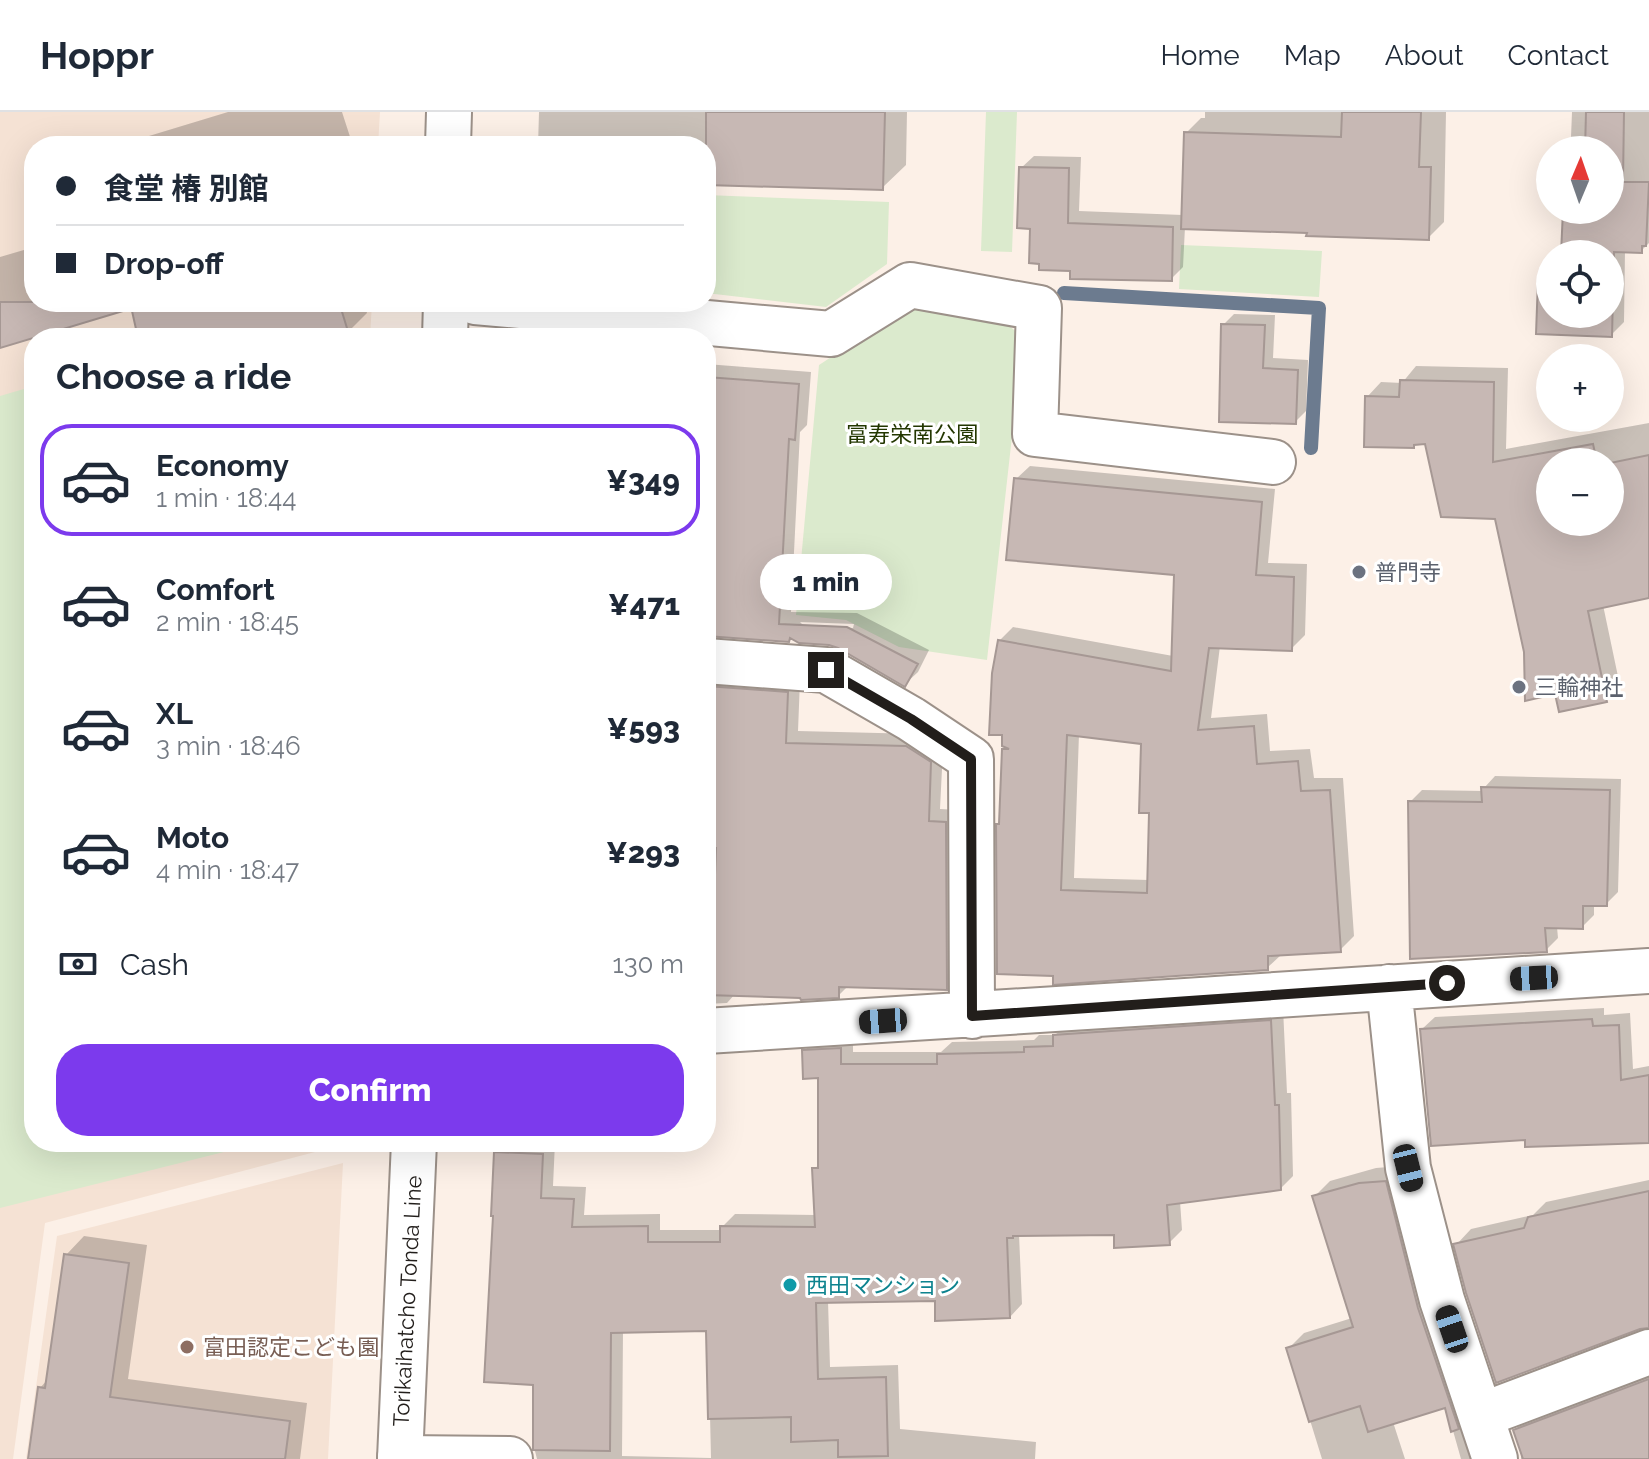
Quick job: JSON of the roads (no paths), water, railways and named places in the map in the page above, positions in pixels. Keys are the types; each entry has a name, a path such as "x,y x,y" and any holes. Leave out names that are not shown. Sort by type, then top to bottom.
{"street":[{"path":"448,136 449,112"},
{"path":"586,312 831,334 910,285 1039,308 1035,434 1273,462"},
{"path":"716,662 826,670 911,719 971,759 972,1016"},
{"path":"716,1030 1649,971"},
{"path":"1389,987 1408,1168 1442,1300 1495,1459"},
{"name":"Torikaihatcho Tonda Line","path":"400,1458 414,1152"},
{"path":"1482,1415 1649,1352"},
{"path":"400,1458 510,1459"}],"waterway":[{"path":"1064,293 1319,308 1311,448"}],"place":[{"name":"普門寺","path":"1359,572"},
{"name":"三輪神社","path":"1519,687"},
{"name":"西田マンション","path":"790,1285"},
{"name":"富田認定こども園","path":"187,1347"}],"park label":[{"name":"富寿栄南公園","path":"912,434"}]}
